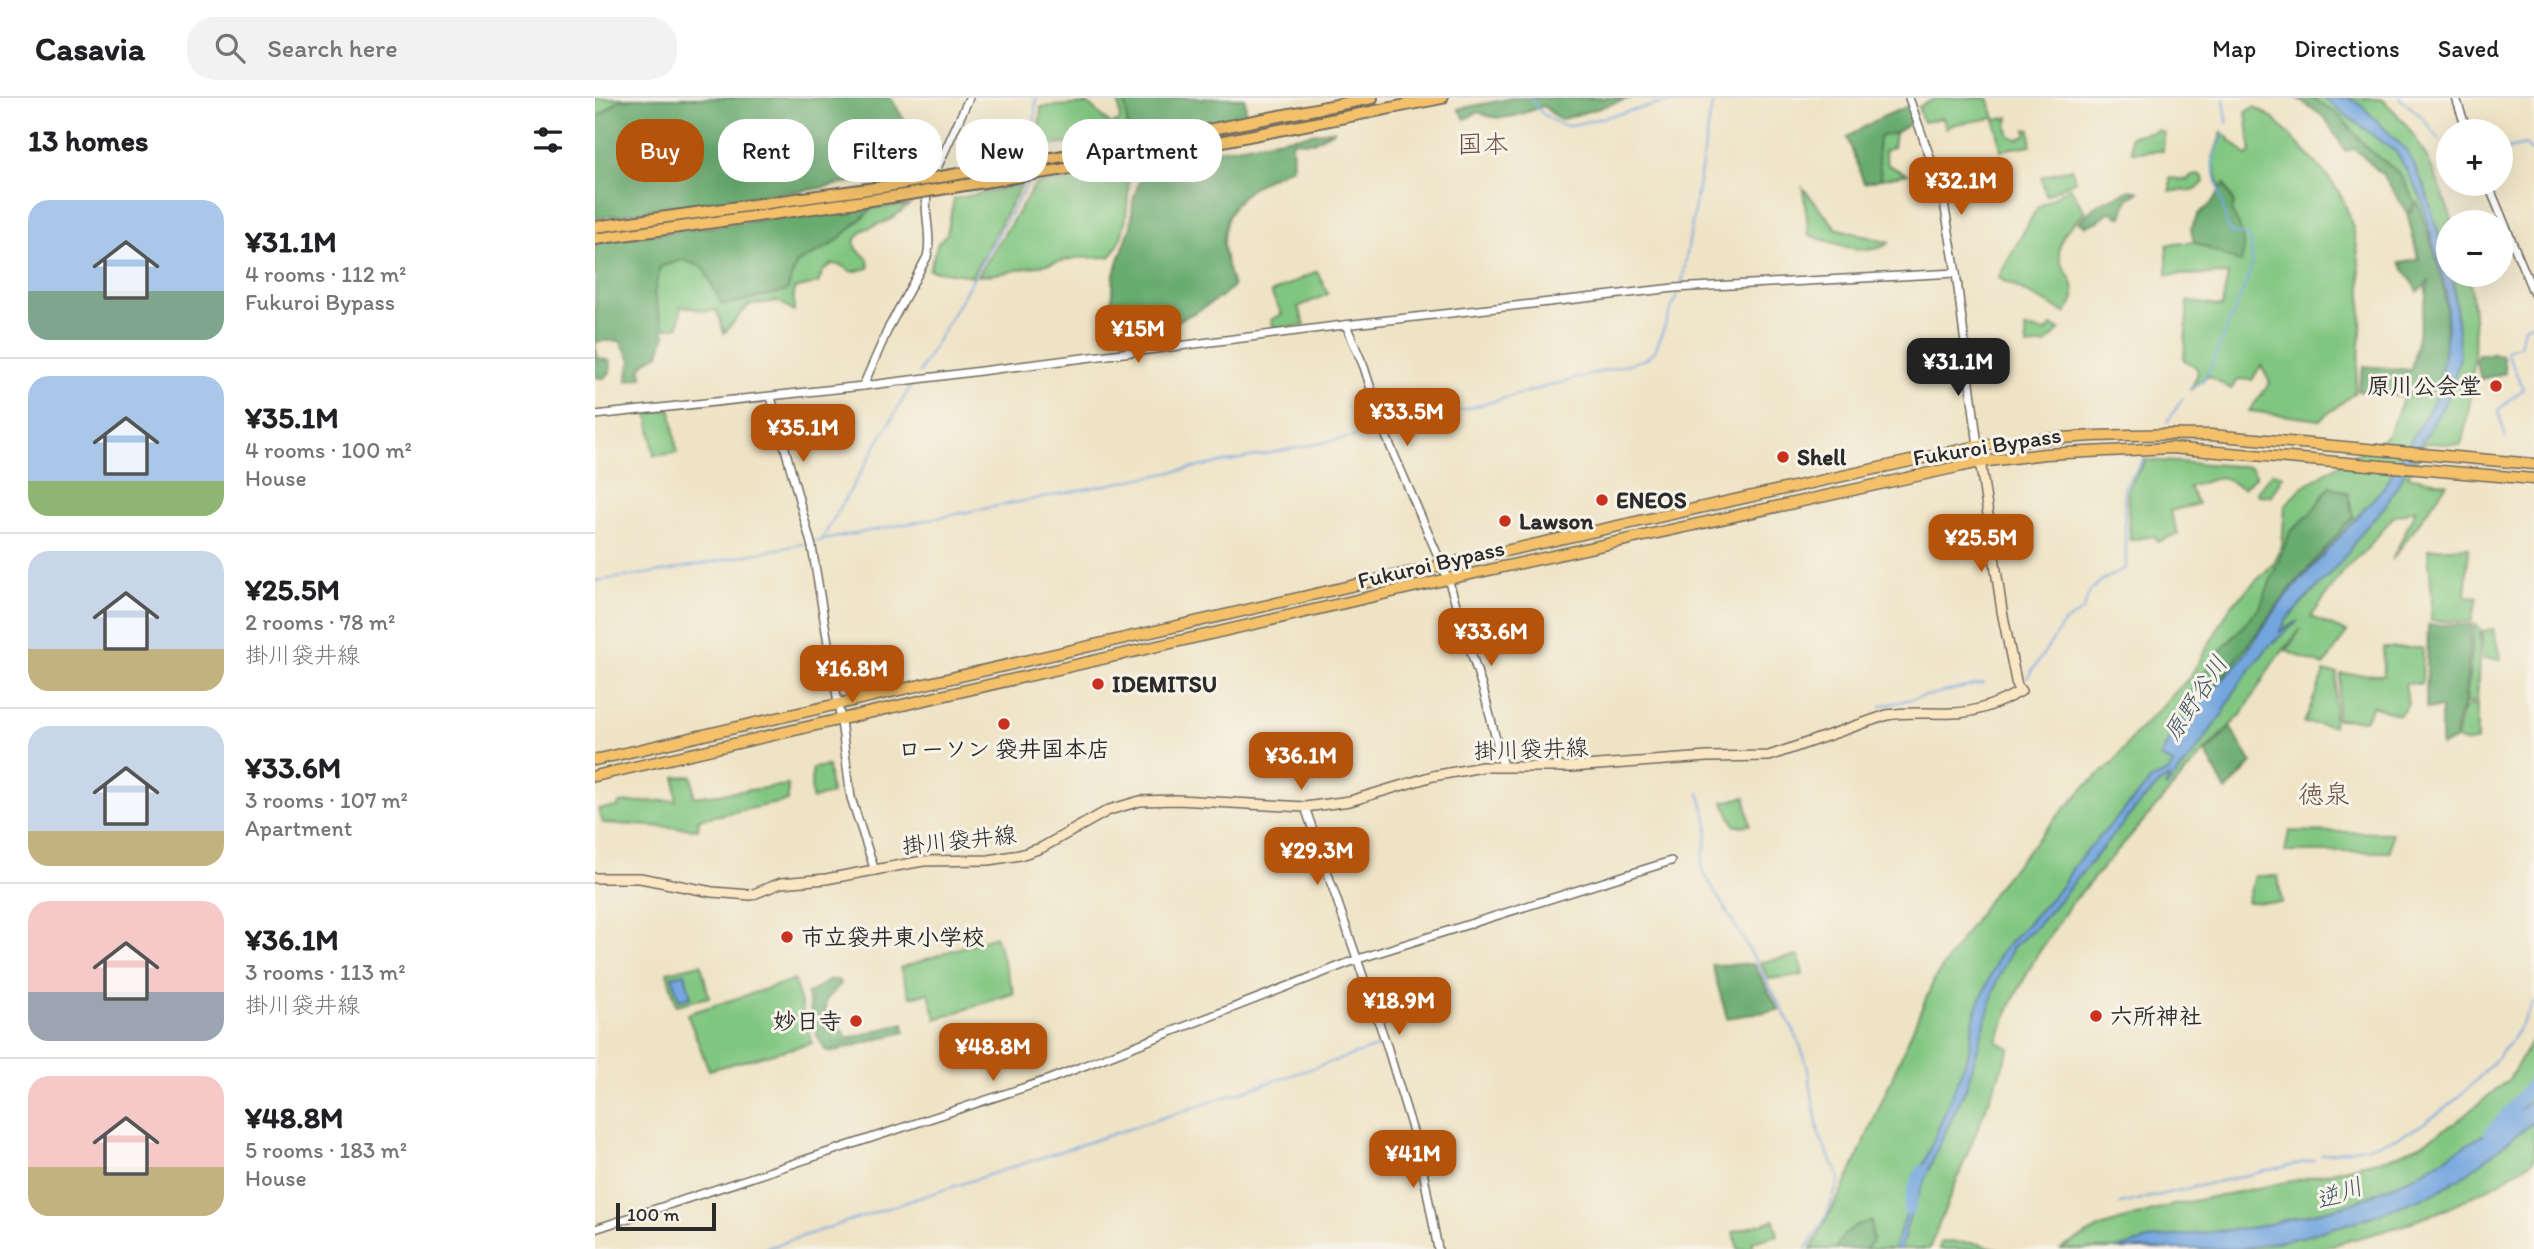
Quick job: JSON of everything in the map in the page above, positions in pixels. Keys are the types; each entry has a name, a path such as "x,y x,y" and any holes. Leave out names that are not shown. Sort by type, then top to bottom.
{"highway":[{"path":"595,239 883,192 1371,98"},
{"path":"595,227 883,192 1152,155 1442,98"},
{"name":"Fukuroi Bypass","path":"595,760 1442,565 1978,446 2050,437 2138,433 2211,435 2534,464"},
{"name":"Fukuroi Bypass","path":"595,776 1448,579 1980,462 2045,454 2171,448 2534,479"}],"main road":[{"name":"掛川袋井線","path":"595,877 640,878 712,892 751,895 781,883 875,871 923,861 989,860 1020,855 1041,848 1109,810 1140,801 1178,800 1304,807 1350,801 1464,769 1503,766 1571,767 1707,757 1769,756 1887,715 1962,713 2003,701 2021,691 2017,686 2002,611 1978,446"}],"street":[{"path":"863,386 889,327 927,257 930,245 925,207 928,191 969,98"},
{"path":"1909,98 1942,191 1978,446"},
{"path":"2456,98 2463,119"},
{"path":"2493,196 2534,294"},
{"path":"595,415 771,397 1346,325 1681,288 1955,273"},
{"path":"1346,325 1364,367 1386,436 1448,579 1484,693 1503,766"},
{"path":"771,397 811,541 851,798 875,871"},
{"path":"1304,807 1389,1050 1420,1155 1438,1249"},
{"path":"595,1229 1050,1079 1358,958 1671,861"}],"green space":[{"path":"595,98 635,99 618,101 595,119"},
{"path":"635,98 891,98 904,119 828,119 828,182 851,182 595,218 595,119 618,101"},
{"path":"1110,98 1125,98 1127,119 1120,119 1119,103"},
{"path":"1125,98 1245,98 1246,115 1222,121 1127,119"},
{"path":"1513,98 1631,98 1560,120 1543,106 1503,118 1478,112 1465,119 1458,109"},
{"path":"1937,98 1988,98 1995,118 1955,124 1946,128 1943,118 1923,122 1918,107"},
{"path":"2297,98 2312,98 2340,116 2366,147 2400,174 2415,202 2407,213 2384,176 2355,149 2345,151 2325,118"},
{"path":"2311,98 2381,98 2417,140 2436,177 2436,196 2443,196 2449,210 2436,210 2436,287 2471,287 2474,314 2474,360 2466,426 2461,445 2426,443 2408,476 2447,484 2392,560 2416,509 2393,517 2365,551 2346,568 2311,617 2347,632 2324,666 2286,651 2301,629 2272,664 2243,713 2201,755 2070,905 2036,957 2010,1006 1997,1042 2010,1048 1929,1249 1811,1249 1850,1175 1934,980 1996,888 2055,819 2088,784 2113,763 2136,733 2190,677 2231,606 2274,563 2282,545 2285,506 2302,487 2388,435 2413,376 2428,299 2407,213 2415,202 2400,174 2366,147 2340,116"},
{"path":"1088,104 1104,119 1062,119 1062,144 1048,146 1048,119 1040,119 1041,107"},
{"path":"1911,105 1914,121 1895,133 1880,136 1878,153 1881,179 1864,183 1847,137 1880,118"},
{"path":"2254,107 2278,124 2334,185 2351,221 2356,244 2360,269 2361,321 2354,393 2320,420 2249,411 2270,383 2261,365 2252,380 2239,379 2231,389 2208,376 2191,390 2198,373 2196,367 2184,360 2188,301 2222,307 2228,274 2167,275 2167,245 2194,242 2211,250 2234,204 2225,183 2221,189 2212,161 2222,132 2247,156 2251,153 2246,111"},
{"path":"2009,117 2007,127 2010,136 2018,139 2026,135 2026,129 2030,129 2031,145 2001,150 1995,120"},
{"path":"1335,130 1313,142 1292,141 1293,167 1255,186 1236,204 1229,215 1223,244 1233,287 1193,314 1147,332 1127,321 1112,304 1114,274 1131,226 1133,201 1139,182 1222,182 1222,149"},
{"path":"2159,130 2164,133 2163,151 2132,152 2130,136"},
{"path":"1895,133 1893,147 1884,151 1888,165 1907,174 1881,179 1878,153 1880,135"},
{"path":"2072,168 2075,181 2046,195 2041,177"},
{"path":"2189,177 2203,177 2201,186 2189,191 2170,191 2170,178 2188,180"},
{"path":"1062,180 1129,182 1124,227 1116,248 1110,257 1076,258 978,276 1035,185"},
{"path":"1022,184 972,276 929,270 938,243 947,234 954,199"},
{"path":"2224,184 2234,204 2232,212 2243,236 2241,263 2194,242 2191,229 2198,214 2210,205"},
{"path":"2070,187 2085,212 2065,233 2060,246 2061,262 2074,289 2073,300 2066,313 1998,278 2037,208"},
{"path":"1803,188 1836,228 1889,243 1880,248 1860,249 1809,235"},
{"path":"2131,190 2139,192 2128,199 2122,217 2116,216 2114,212 2107,213 2099,221 2086,226 2079,222 2097,204"},
{"path":"2418,203 2436,257 2436,287 2443,287 2447,327 2440,378 2430,394 2414,398 2357,391 2364,366 2411,370 2429,281 2418,292 2400,263 2419,259 2408,216"},
{"path":"909,205 889,220 863,230 854,241 857,249 868,259 869,268 852,272 832,264 823,271 818,283 794,289 794,311 778,301 749,305 724,333 717,311 681,306 679,326 664,329 653,294 660,267 683,260 703,267 796,264 833,244 873,208"},
{"path":"861,207 873,208 833,244 796,264 787,291 722,305 703,267 683,260 660,267 654,294 665,335 659,354 646,361 641,368 642,377 627,381 631,359 620,341 599,341 595,344 595,242"},
{"path":"1317,271 1328,294 1298,307 1305,325 1274,329 1271,320 1282,314 1271,293"},
{"path":"2051,326 2060,329 2046,344 2027,346 2025,328 2046,332"},
{"path":"595,344 598,358 611,361 610,373 604,378 595,377"},
{"path":"2478,354 2503,356 2505,373 2481,379 2476,361"},
{"path":"671,410 677,453 654,456 648,412"},
{"path":"2146,460 2251,467 2256,476 2243,488 2221,477 2189,487 2198,504 2170,511 2178,534 2157,542 2155,536 2130,540 2127,489"},
{"path":"2272,472 2283,476 2271,496 2259,495 2257,492"},
{"path":"2330,486 2348,493 2353,517 2292,587 2223,677 2186,712 2178,707 2217,655 2260,607 2290,532 2310,514"},
{"path":"2469,547 2465,596 2478,597 2471,622 2431,621 2428,549"},
{"path":"2475,624 2480,628 2477,702 2466,703"},
{"path":"2428,625 2472,625 2464,705 2457,720 2455,740 2441,746 2441,708 2426,709"},
{"path":"2493,629 2501,659 2482,659 2482,631"},
{"path":"2383,648 2423,648 2422,684 2405,683 2408,704 2399,715 2372,706 2365,720 2336,719 2341,674 2384,675"},
{"path":"2324,672 2337,673 2333,726 2304,723"},
{"path":"2477,705 2477,741 2468,743 2457,739 2465,706"},
{"path":"2230,727 2252,763 2226,791 2206,753"},
{"path":"828,766 831,794 812,799 813,768"},
{"path":"692,776 694,797 788,785 788,801 699,819 698,829 603,823 598,809 618,807 619,803 676,800 675,777"},
{"path":"1745,797 1750,825 1735,826 1723,802"},
{"path":"2289,831 2392,833 2390,852 2285,852"},
{"path":"2255,876 2278,876 2282,903 2247,902"},
{"path":"995,936 1014,993 936,1019 929,993 910,997 900,968"},
{"path":"1799,956 1803,975 1769,979 1760,962"},
{"path":"701,964 709,997 676,1005 667,972"},
{"path":"1754,964 1779,1010 1727,1018 1712,965"},
{"path":"794,980 812,1043 709,1070 687,1014"},
{"path":"830,980 838,980 841,984 826,1000 829,1025 841,1028 846,1037 904,1023 905,1032 831,1052 825,1050 817,1036 807,994"},
{"path":"2534,1037 2534,1160 2497,1184 2449,1208 2401,1226 2319,1249 2060,1249 2103,1226 2173,1205 2302,1179 2389,1158 2418,1146 2456,1122 2509,1079"},
{"path":"1774,1220 1778,1235 1752,1242 1754,1249 1738,1249 1733,1232"},
{"path":"1871,1221 1873,1241 1866,1249 1836,1249 1849,1230"},
{"path":"1941,1242 1975,1243 1999,1249 1939,1249"}],"water":[{"path":"2323,98 2348,98 2362,106 2407,151 2425,188 2436,225 2436,254 2421,197 2397,153"},
{"path":"2445,287 2454,287 2460,357 2450,394 2386,505 2339,564 2288,618 2279,632 2298,621 2270,645 2238,685 2222,715 2186,764 2165,788 2169,777 2135,809 2053,908 2013,947 1997,981 1967,1086 1909,1218 1901,1249 1894,1249 1922,1168 1968,1055 1975,1013 2000,953 2063,885 2075,864 2151,780 2169,771 2173,764 2160,757 2175,729 2237,665 2283,600 2383,488 2438,394 2448,328"},
{"path":"685,973 691,997 679,1000 672,976"},
{"path":"2534,1098 2534,1121 2468,1173 2433,1194 2367,1218 2301,1237 2240,1249 2116,1249 2155,1238 2256,1227 2351,1204 2417,1175 2487,1132"}],"waterway":[{"path":"1035,119 1036,98"},
{"path":"1532,98 1537,108 1546,116 1568,126 1685,98"},
{"path":"1682,283 1713,98"},
{"path":"2224,98 2227,123"},
{"path":"2400,98 2422,117 2436,135"},
{"path":"2189,389 2202,381 2209,371 2252,264 2251,241 2245,235 2229,232 2212,161 2224,134"},
{"path":"2513,148 2525,145 2534,153"},
{"path":"919,373 1028,182"},
{"path":"1390,430 1646,359 1655,351 1678,292"},
{"path":"2506,439 2498,410 2523,389 2506,350 2520,346 2524,327 2534,323"},
{"path":"822,539 912,384"},
{"path":"2167,422 2183,398"},
{"path":"813,542 1378,432"},
{"path":"2027,678 2064,623 2083,610 2090,591 2101,581 2126,568 2124,488 2145,458"},
{"path":"595,581 666,571 808,543"},
{"path":"1881,706 1984,683"},
{"path":"1699,793 1708,828 1702,870 1796,1035 1807,1064 1819,1135 1840,1179 1826,1217 1806,1249"},
{"path":"2321,1155 2384,1142 2428,1120 2471,1086 2491,1065 2523,1023 2534,1002"},
{"path":"764,1249 1380,1046"},
{"path":"2490,1134 2534,1082"},
{"path":"2120,1204 2314,1160"},
{"name":"原野谷川","path":"1909,1210 1913,1190 1922,1171"}],"place":[{"name":"原川公会堂","path":"2496,386"},
{"name":"Shell","path":"1783,457"},
{"name":"ENEOS","path":"1602,500"},
{"name":"Lawson","path":"1505,521"},
{"name":"IDEMITSU","path":"1098,684"},
{"name":"ローソン 袋井国本店","path":"1004,724"},
{"name":"市立袋井東小学校","path":"787,937"},
{"name":"六所神社","path":"2096,1016"},
{"name":"妙日寺","path":"856,1021"}],"district":[{"name":"国本","path":"1483,144"},
{"name":"徳泉","path":"2324,794"}],"water label":[{"name":"逆川","path":"2339,1193"}]}
